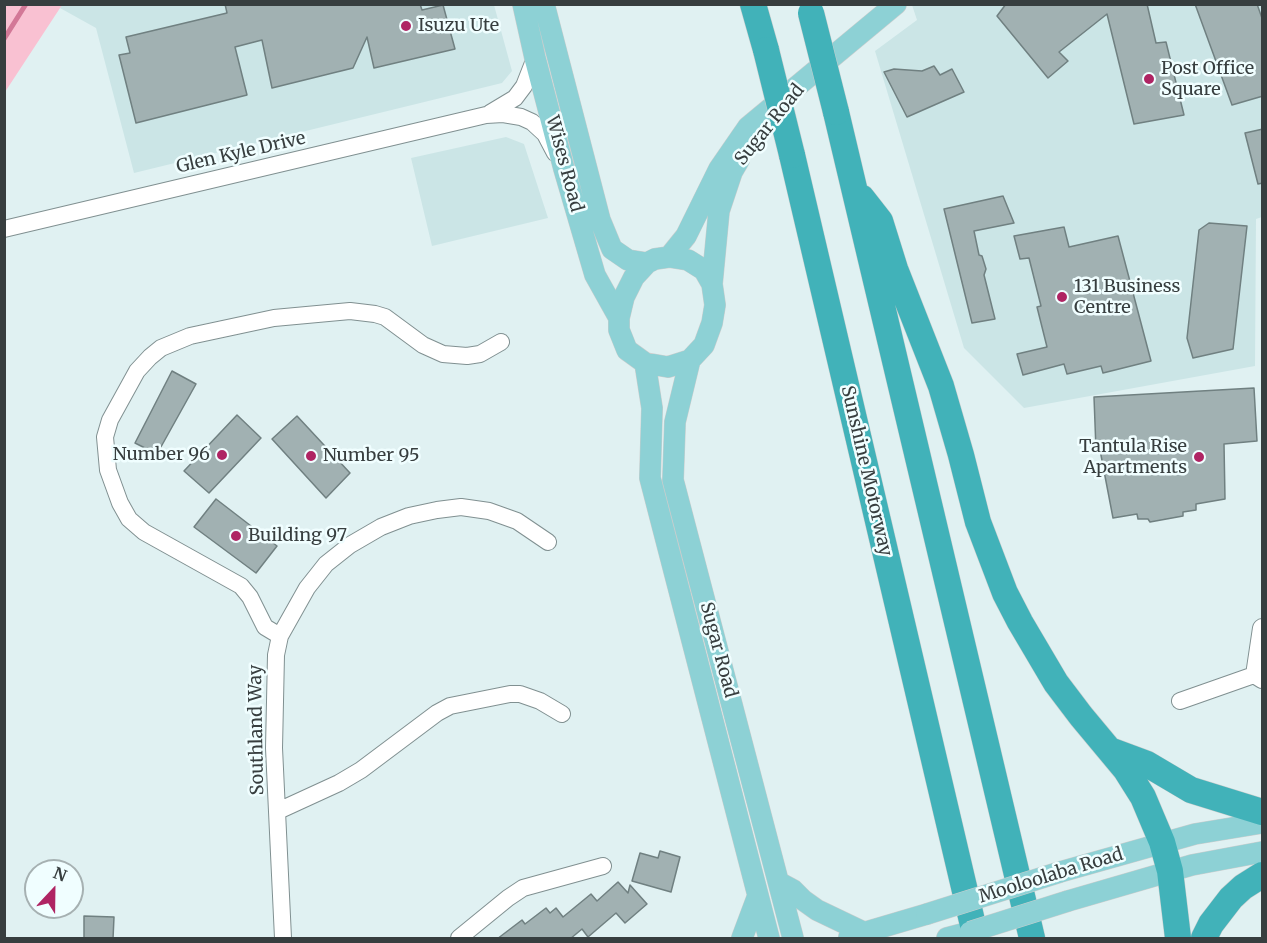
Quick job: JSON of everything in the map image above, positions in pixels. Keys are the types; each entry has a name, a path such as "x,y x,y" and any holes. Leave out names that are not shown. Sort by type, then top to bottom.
{"highway":[{"name":"Sunshine Motorway","path":"753,4 792,155 976,939"},
{"path":"810,9 1032,939"},
{"path":"854,188 880,221 941,386 978,522 1005,593 1056,684 1126,770 1143,797 1162,842 1170,871 1178,939"},
{"path":"1111,751 1147,764 1191,790 1263,812"},
{"path":"1204,939 1216,917 1231,898 1243,887 1263,875"}],"main road":[{"name":"Wises Road","path":"523,4 534,58 595,275 619,318"},
{"name":"Wises Road","path":"544,4 600,220 612,249 628,260 647,264"},
{"name":"Sugar Road","path":"798,87 896,4"},
{"path":"669,257 686,236 719,169 748,128 798,87"},
{"name":"Sugar Road","path":"712,284 719,211 732,171 754,138"},
{"path":"669,257 688,260 704,270 712,284 715,305 712,323 704,345 690,360 668,367 645,363 627,350 619,330 619,318 624,297 634,277 647,264 655,259 669,257"},
{"name":"Sugar Road","path":"690,360 675,422 673,480 793,939"},
{"name":"Sugar Road","path":"645,363 652,408 650,478 769,939"},
{"name":"Mooloolaba Road","path":"853,936 1162,842 1263,822"},
{"name":"Mooloolaba Road","path":"947,939 1170,871 1263,852"},
{"path":"780,883 793,890 803,900 853,936"},
{"path":"742,939 758,898"}],"street":[{"path":"486,115 515,98 527,80 534,58"},
{"name":"Sugar Road","path":"754,138 798,87"},
{"path":"486,115 503,114 521,117 532,122 545,134 564,169"},
{"name":"Glen Kyle Drive","path":"4,229 486,115"},
{"path":"280,636 265,627 244,589 144,532 129,519 120,503 108,470 105,437 110,420 137,371 161,348 190,336 274,318 350,311 385,317 423,345 443,354 467,356 480,354 501,342"},
{"name":"Southland Way","path":"283,939 273,708 276,655 280,636 307,588 326,564 350,545 373,531 409,516 461,507 489,511 517,521 548,542"},
{"path":"1180,701 1258,678 1262,628"},
{"path":"278,811 339,783 361,770 437,713 450,706 520,694 540,701 562,714"},
{"path":"459,939 523,888 603,866"}],"shaded area":[{"path":"62,4 494,5 512,71 502,83 134,173 96,28 60,8"},
{"path":"4,5 62,5 5,92"},
{"path":"912,5 1262,5 1262,217 1256,219 1255,366 1024,408 964,348 875,51 917,20"},
{"path":"506,137 524,144 548,218 432,246 411,158"}],"building":[{"path":"225,4 420,4 422,10 443,5 455,49 374,68 367,37 353,68 272,88 262,40 235,47 247,95 136,123 119,55 130,53 126,37 227,13"},
{"path":"1006,4 1147,4 1156,43 1166,42 1184,115 1134,124 1107,14 1059,52 1068,61 1048,78 997,16"},
{"path":"1195,4 1257,4 1263,21 1263,96 1232,105"},
{"path":"934,66 940,75 952,69 964,92 907,117 884,72 894,69 922,71"},
{"path":"1263,129 1263,183 1258,184 1245,133"},
{"path":"1003,196 1014,223 974,231 979,255 982,256 986,269 984,275 995,319 972,323 944,209"},
{"path":"1209,223 1247,226 1233,349 1193,358 1187,338 1199,230"},
{"path":"1064,227 1069,247 1118,236 1151,361 1103,373 1101,366 1067,374 1064,364 1023,375 1017,354 1047,347 1037,307 1041,306 1029,258 1020,259 1014,236"},
{"path":"172,371 196,384 157,454 135,443"},
{"name":"Tantula Rise Apartments","path":"1254,388 1257,441 1224,444 1225,499 1196,504 1196,510 1183,512 1183,516 1150,522 1148,519 1138,519 1137,514 1113,518 1100,450 1096,450 1094,397"},
{"name":"Number 96","path":"237,415 261,438 209,493 184,471"},
{"name":"Number 95","path":"297,416 350,473 326,498 272,439"},
{"name":"Building 97","path":"216,499 277,546 256,573 194,527"},
{"path":"660,851 680,857 671,892 632,881 640,853 658,858"},
{"path":"618,882 628,893 630,885 647,904 625,923 616,913 588,937 582,929 570,939 497,939 522,920 525,924 546,908 550,913 556,908 563,917 591,894 597,901"},
{"path":"84,916 114,917 113,939 84,939"}],"waterway":[{"path":"4,39 26,4"}],"place":[{"name":"Isuzu Ute","path":"406,26"},
{"name":"Post Office Square","path":"1149,79"},
{"name":"131 Business Centre","path":"1062,297"},
{"name":"Number 96","path":"222,455"},
{"name":"Number 95","path":"311,456"},
{"name":"Tantula Rise Apartments","path":"1199,457"},
{"name":"Building 97","path":"236,536"}]}
